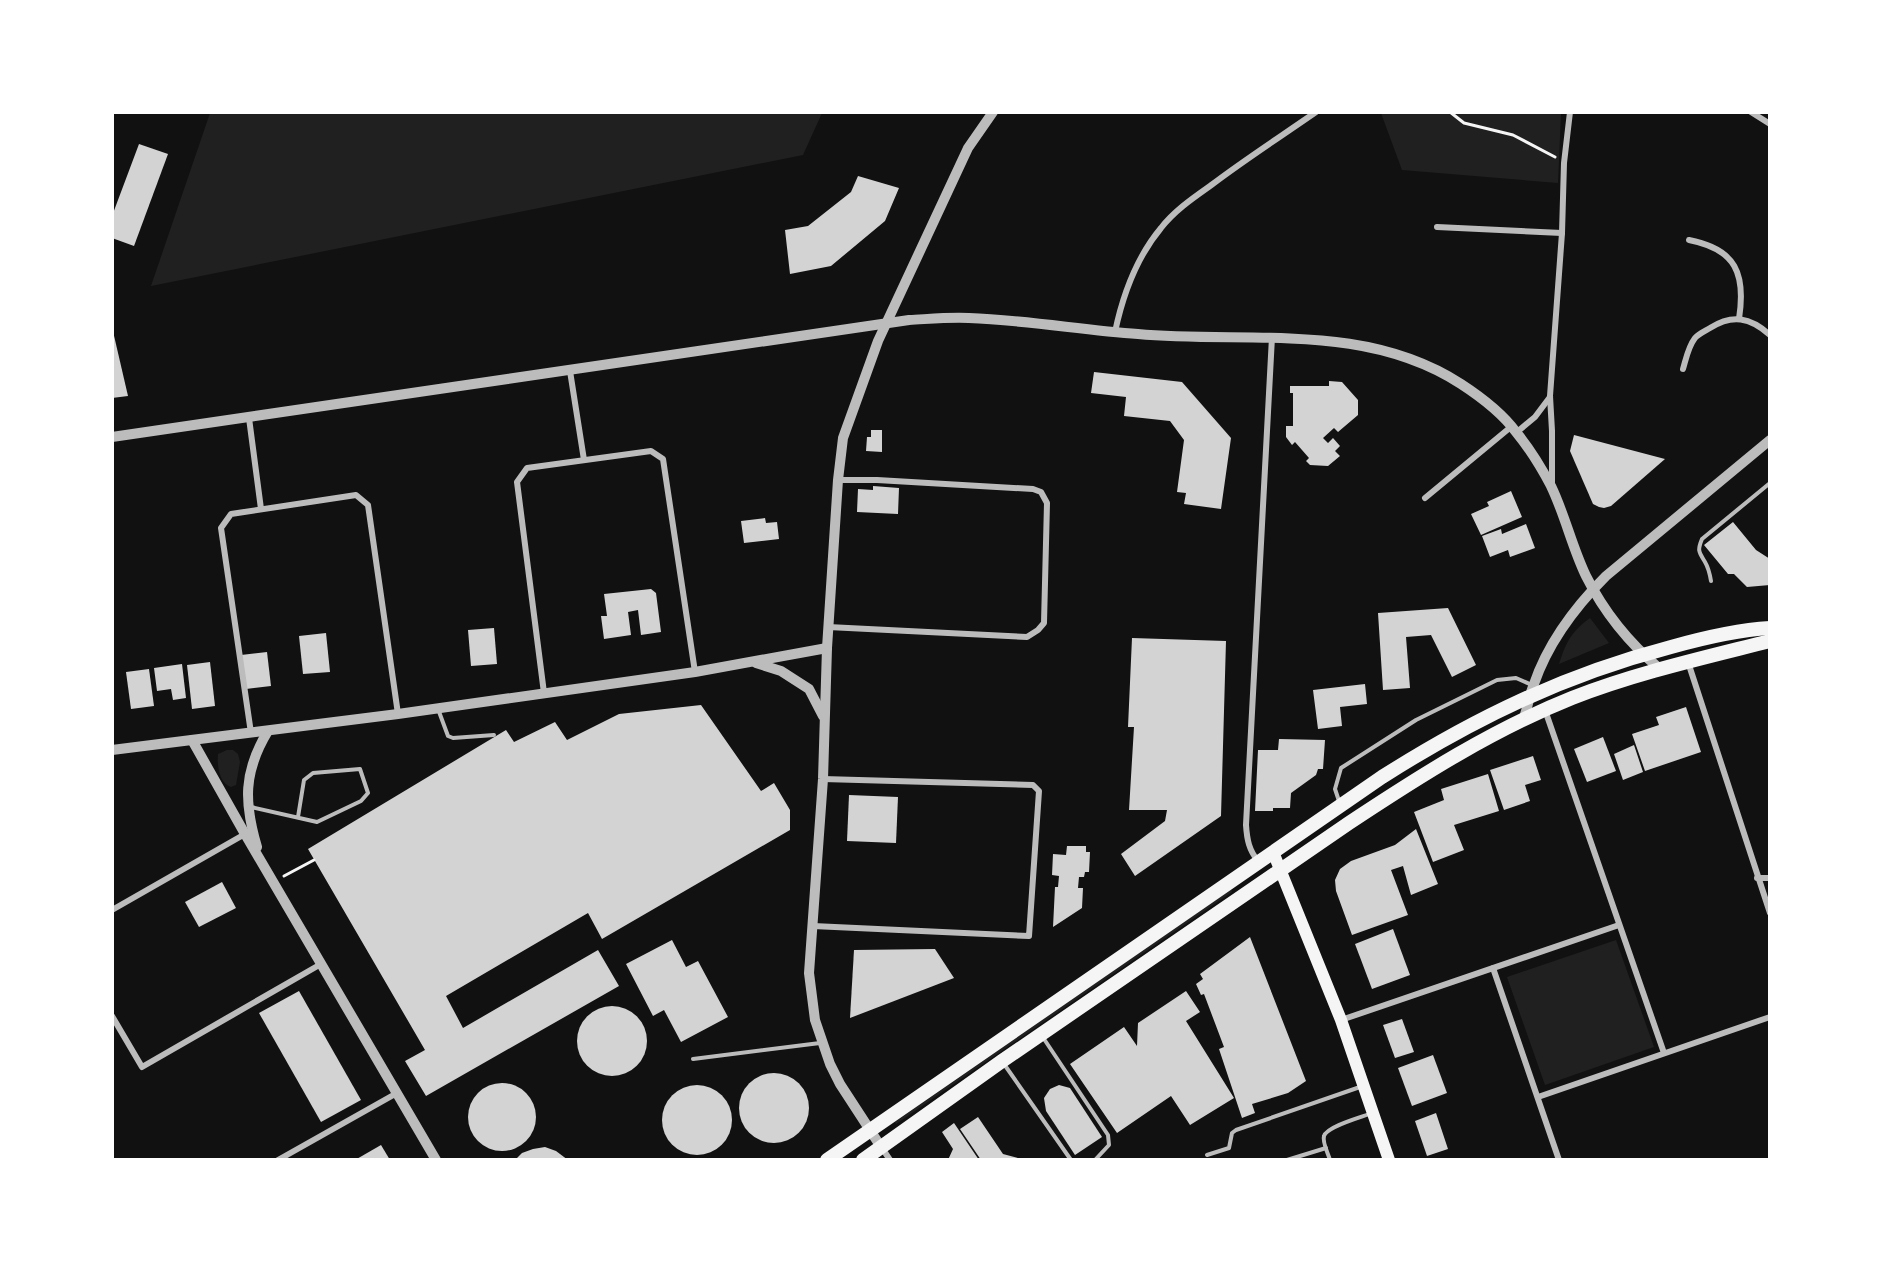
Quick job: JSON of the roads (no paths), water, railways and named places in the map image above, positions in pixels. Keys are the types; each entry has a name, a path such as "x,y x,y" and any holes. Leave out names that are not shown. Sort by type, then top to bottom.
{"main road":[{"path":"826,1160 1340,805 1429,747 1532,690 1642,654 1751,629 1770,628"},
{"path":"863,1160 1002,1061 1281,871 1431,770 1476,743 1545,710 1600,688 1660,669 1770,641"},
{"path":"1273,852 1341,1020 1389,1160"}],"street":[{"path":"890,1160 840,1084 821,1042 811,996 809,961 823,779 828,627 838,480 843,438 878,341 968,148 993,112"},
{"path":"1115,332 1123,297 1142,254 1162,226 1189,201 1316,112"},
{"path":"1552,488 1550,396 1562,233 1564,162 1570,112"},
{"path":"1751,112 1770,124"},
{"path":"1437,227 1562,233"},
{"path":"1689,240 1708,244 1725,254 1735,266 1742,300 1739,319"},
{"path":"112,437 909,320 968,317 1115,332 1350,343 1373,347 1415,360 1451,378 1473,392 1514,429 1552,488 1586,575 1594,589 1617,625 1642,654 1660,669"},
{"path":"1683,369 1695,337 1722,320 1748,321 1770,335"},
{"path":"1259,862 1248,844 1246,825 1272,338"},
{"path":"570,371 584,460"},
{"path":"1425,498 1514,429 1535,417 1550,396"},
{"path":"249,418 261,509"},
{"path":"1523,720 1532,690 1558,636 1582,601 1606,576 1770,440"},
{"path":"544,693 517,482 527,468 584,460 651,452 663,459 695,672"},
{"path":"828,627 1028,637 1044,623 1047,503 1041,492 1033,489 888,480 838,480"},
{"path":"250,733 221,528 231,514 356,495 368,505 398,714"},
{"path":"112,750 438,709 695,672 827,648"},
{"path":"753,662 781,671 809,689 825,720"},
{"path":"1688,662 1770,913"},
{"path":"1545,710 1664,1053"},
{"path":"263,865 247,806 255,755 268,731"},
{"path":"192,740 436,1160"},
{"path":"813,926 1029,936 1039,791 1033,785 823,779"},
{"path":"112,910 245,834"},
{"path":"1757,878 1770,878"},
{"path":"1341,1020 1619,925"},
{"path":"112,1016 142,1067 321,964"},
{"path":"1493,968 1559,1160"},
{"path":"1538,1097 1770,1017"},
{"path":"278,1160 397,1093"}],"lane":[{"path":"1712,582 1706,563 1699,555 1698,548 1702,539 1770,483"},
{"path":"1340,805 1335,789 1341,768 1416,720 1497,680 1516,678 1532,690"},
{"path":"438,709 448,736 453,738 494,735"},
{"path":"247,806 317,822 361,801 368,793 360,769 313,772 304,780 298,817"},
{"path":"1041,1035 1108,1135 1109,1144 1095,1160"},
{"path":"693,1059 821,1042"},
{"path":"1002,1061 1071,1160"},
{"path":"1207,1155 1229,1148 1232,1133 1236,1130 1364,1086"},
{"path":"1330,1160 1323,1138 1325,1134 1331,1128 1373,1113"},
{"path":"1287,1160 1326,1148"}]}
